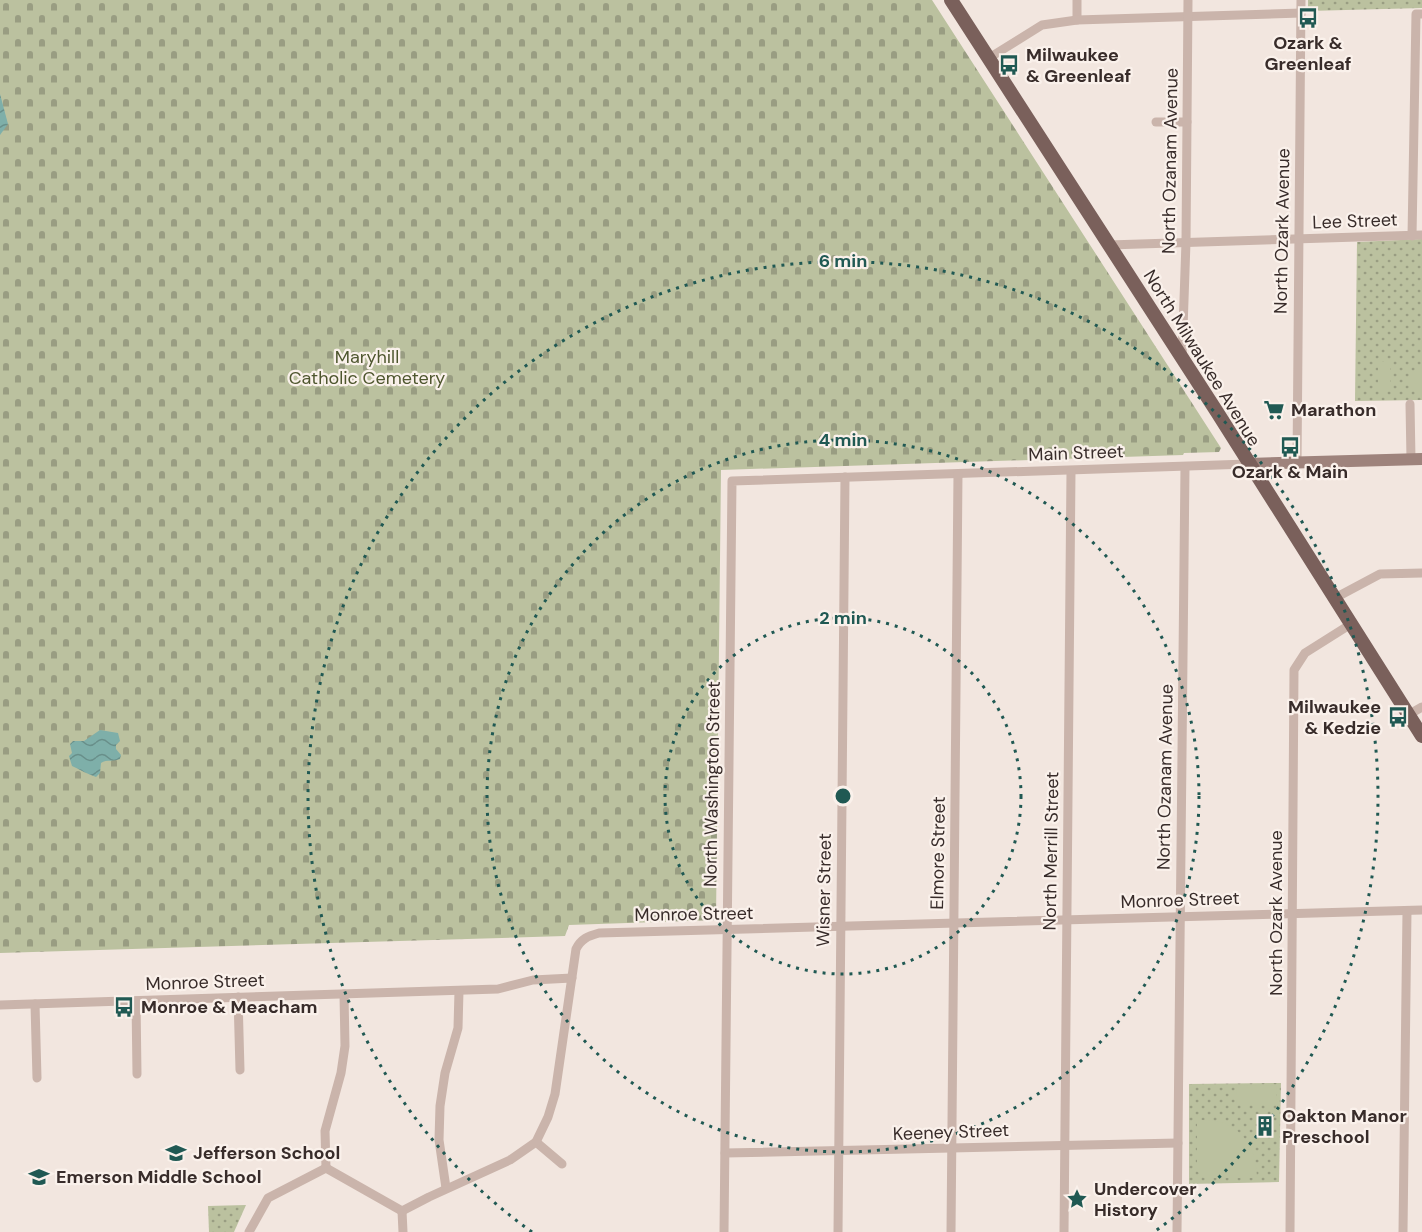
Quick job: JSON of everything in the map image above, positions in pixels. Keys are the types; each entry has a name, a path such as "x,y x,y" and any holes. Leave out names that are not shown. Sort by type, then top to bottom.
{"main road":[{"name":"North Milwaukee Avenue","path":"951,0 1422,736"}],"street":[{"path":"1077,0 1077,20"},
{"name":"North Ozanam Avenue","path":"1182,358 1186,242 1188,0"},
{"name":"North Ozark Avenue","path":"1297,462 1301,0"},
{"path":"989,58 1042,25 1077,20 1300,13"},
{"path":"1417,236 1419,14"},
{"path":"1156,122 1187,122"},
{"name":"Lee Street","path":"1109,245 1417,236"},
{"path":"1410,404 1416,459"},
{"name":"Main Street","path":"732,481 1416,459"},
{"name":"North Ozanam Avenue","path":"1177,1232 1185,467"},
{"name":"North Merrill Street","path":"1064,1232 1071,471"},
{"name":"Elmore Street","path":"951,1232 958,474"},
{"name":"Wisner Street","path":"838,1232 845,477"},
{"name":"North Washington Street","path":"724,1232 732,481"},
{"path":"1335,598 1380,574 1422,573"},
{"name":"North Ozark Avenue","path":"1290,1232 1294,670 1305,652 1351,624"},
{"path":"1408,715 1422,707"},
{"name":"Monroe Street","path":"0,1005 498,989 533,980 572,978 579,943 590,935 599,933 1422,910"},
{"path":"1403,1232 1407,911"},
{"path":"402,1212 446,1188 510,1160 536,1142 548,1118 555,1094 572,978"},
{"path":"446,1188 439,1140 440,1106 445,1073 458,1028 459,991"},
{"path":"326,1168 325,1131 341,1073 345,1046 344,994"},
{"path":"238,997 240,1070"},
{"path":"136,1000 137,1074"},
{"path":"35,1004 37,1078"},
{"path":"536,1142 562,1164"},
{"name":"Keeney Street","path":"725,1153 1178,1143"},
{"path":"249,1232 268,1198 326,1168"},
{"path":"326,1168 402,1212"},
{"path":"402,1212 402,1232"}],"green space":[{"name":"Maryhill Catholic Cemetery","path":"0,0 932,0 1221,448 1219,452 1184,453 1183,455 721,470 716,920 569,925 565,936 0,953"},
{"path":"1308,0 1422,0 1422,8 1308,11"},
{"path":"1422,239 1422,400 1355,401 1357,242"},
{"path":"1378,362 1390,362 1390,389 1378,389"},
{"path":"1410,372 1422,372 1422,389 1410,389"},
{"path":"1281,1083 1279,1182 1189,1184 1189,1084"},
{"path":"1276,1085 1277,1105 1237,1105 1236,1086"},
{"path":"1197,1120 1223,1123 1241,1134 1253,1153 1257,1178 1204,1178 1197,1171"},
{"path":"246,1205 234,1232 209,1232 208,1206"}],"water":[{"path":"0,94 8,124 0,135"},
{"path":"100,730 118,733 120,741 116,749 121,755 120,759 101,763 100,773 96,777 72,766 69,756 72,753 70,744 73,741 84,741"}],"place":[{"name":"Ozark & Greenleaf","path":"1308,18"},
{"name":"Milwaukee & Greenleaf","path":"1009,65"},
{"name":"Marathon","path":"1274,410"},
{"name":"Ozark & Main","path":"1290,447"},
{"name":"Milwaukee & Kedzie","path":"1398,717"},
{"name":"Monroe & Meacham","path":"124,1007"},
{"name":"Oakton Manor Preschool","path":"1265,1126"},
{"name":"Jefferson School","path":"176,1153"},
{"name":"Emerson Middle School","path":"39,1177"},
{"name":"Undercover History","path":"1077,1199"}]}
